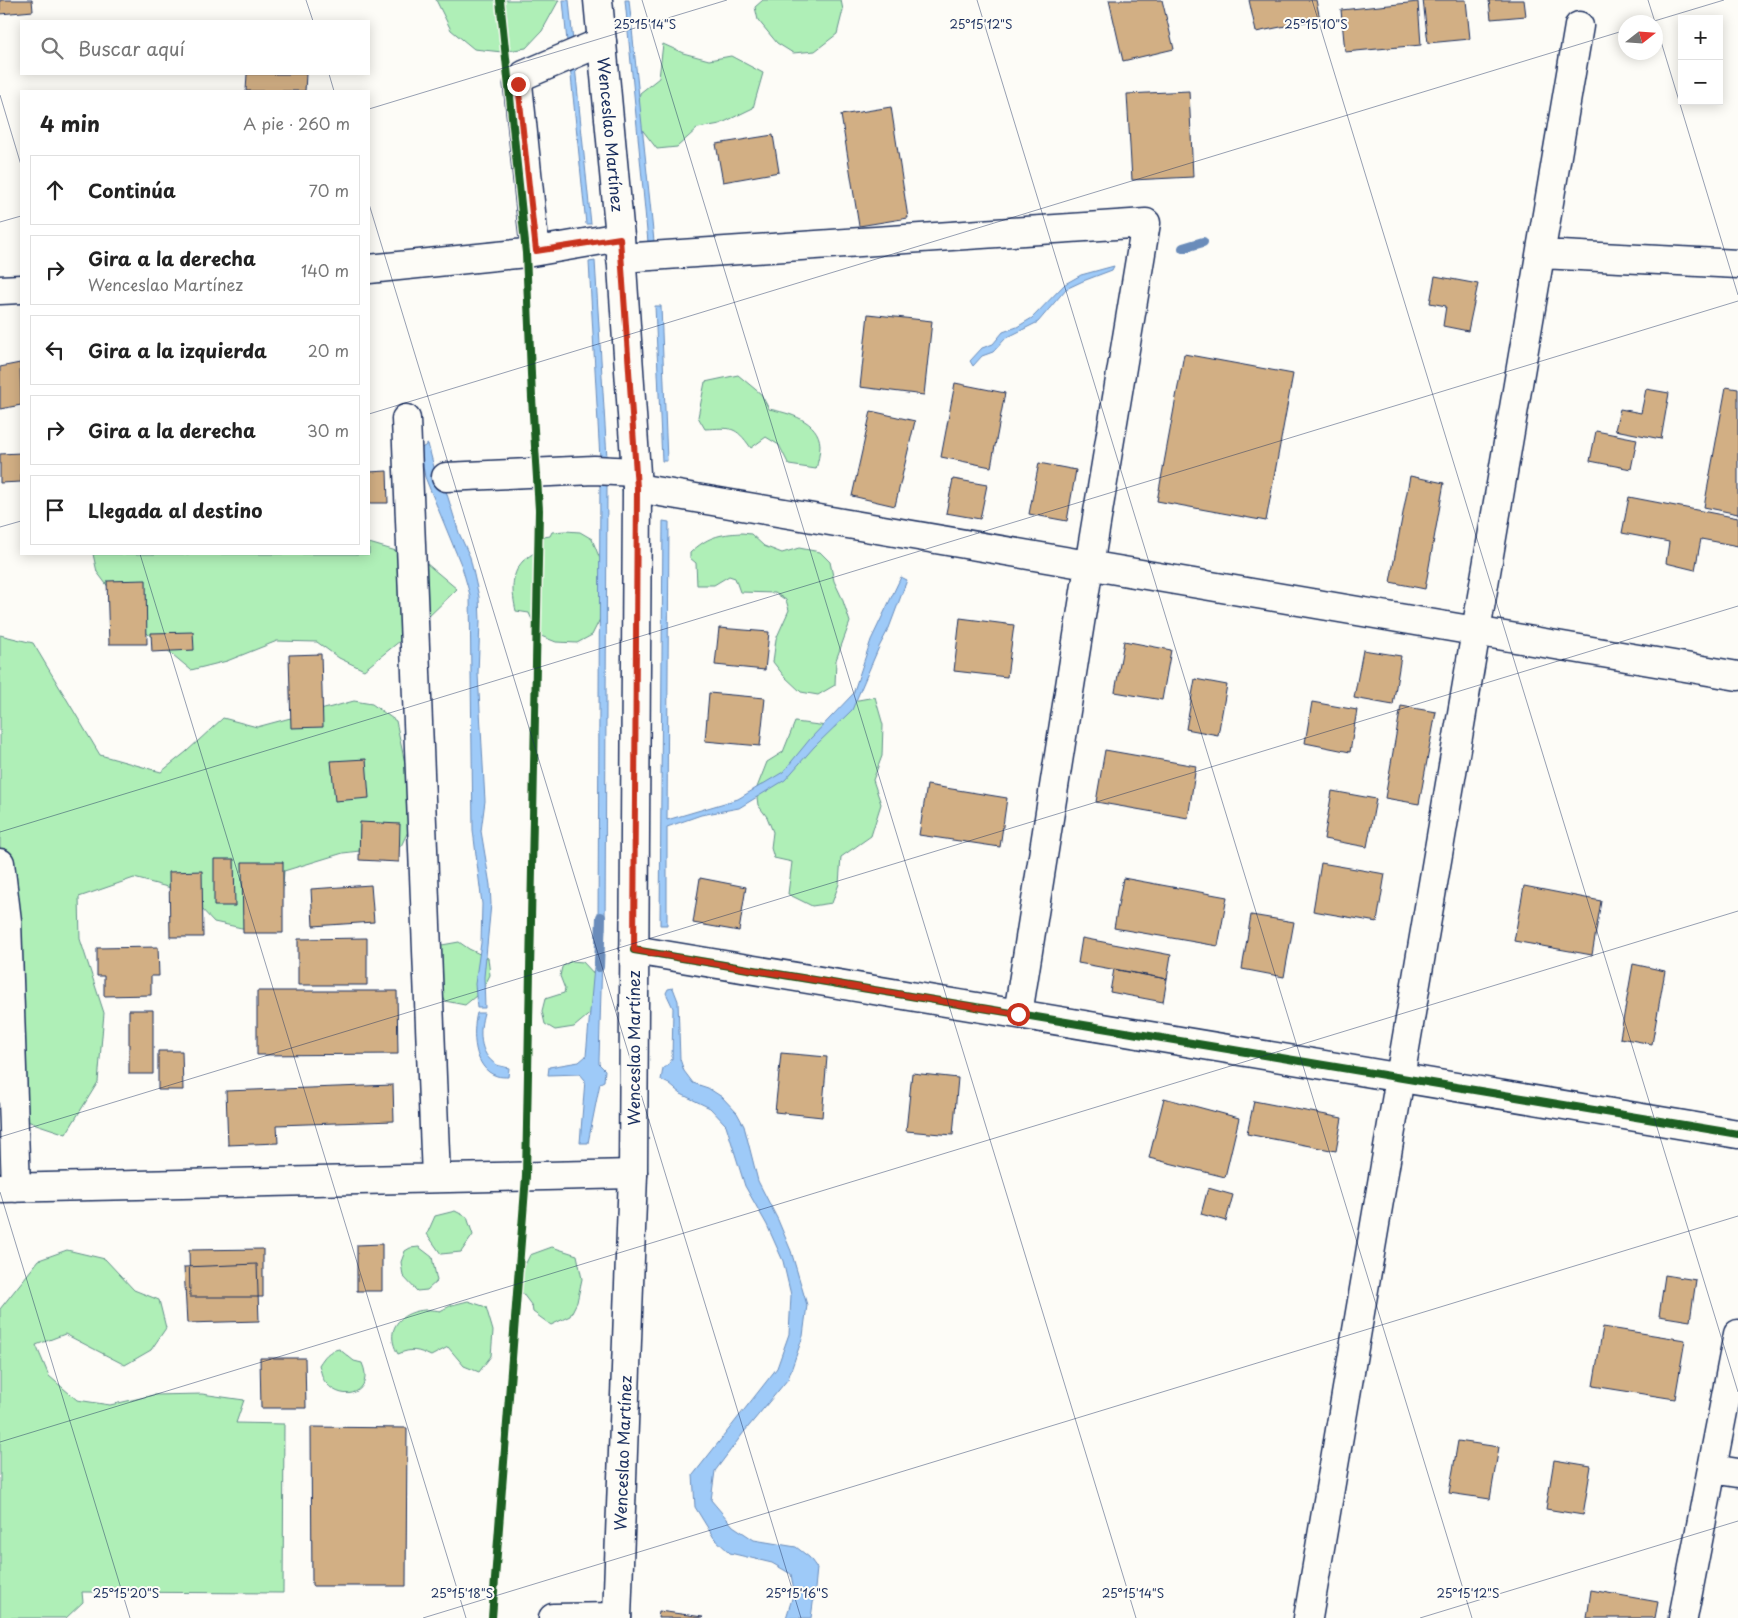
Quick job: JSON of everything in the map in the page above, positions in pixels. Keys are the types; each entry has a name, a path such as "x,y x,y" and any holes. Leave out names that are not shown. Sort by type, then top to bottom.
{"street":[{"name":"Wenceslao Martínez","path":"598,0 621,248 636,480 633,1174 617,1617"},
{"path":"1308,1618 1579,26"},
{"path":"536,251 518,84 524,75 602,42"},
{"path":"370,269 536,251 1146,223 1018,1014"},
{"path":"1541,254 1738,264"},
{"path":"0,290 20,289"},
{"path":"406,419 436,1178"},
{"path":"446,477 594,470 636,480 1089,566 1738,676"},
{"path":"0,862 7,921 8,1188 633,1174"},
{"path":"634,950 1738,1134"},
{"path":"1683,1618 1725,1471 1738,1334"},
{"path":"553,1618 617,1617"}],"green space":[{"path":"436,0 559,0 542,31 526,48 502,52 474,49 451,30"},
{"path":"763,0 841,0 843,10 837,34 815,51 793,53 777,43 758,20 755,7"},
{"path":"663,44 683,53 709,60 731,56 763,73 753,108 720,124 698,128 677,147 657,149 637,123 640,93 659,78"},
{"path":"738,375 761,394 769,409 801,419 814,429 820,445 816,469 789,465 779,445 766,437 751,448 741,435 732,429 705,429 698,417 705,382"},
{"path":"552,532 580,532 592,539 600,559 601,617 592,635 577,643 556,642 541,636 529,613 516,611 514,598 513,584 519,566 536,551 544,537 550,536"},
{"path":"742,533 751,534 764,546 782,553 799,548 820,552 830,562 834,581 850,622 836,660 835,685 818,695 801,692 784,676 773,662 776,639 789,610 786,600 775,593 740,592 735,578 729,576 714,585 697,585 696,563 690,558 690,553 702,543 714,537"},
{"path":"370,543 420,558 457,589 421,624 364,670 339,658 317,642 277,641 227,661 191,670 136,624 97,572 93,555 370,555"},
{"path":"0,635 33,643 100,755 161,772 223,718 257,727 354,701 372,704 396,721 416,815 401,846 343,853 284,871 281,914 251,930 214,922 186,892 134,878 79,897 80,939 104,1013 98,1082 66,1134 21,1119 0,936"},
{"path":"875,697 883,725 882,756 873,780 881,804 871,836 841,857 839,884 832,903 812,906 788,894 792,862 774,858 771,848 773,832 767,817 758,805 756,790 767,762 783,752 795,722 835,727 847,702"},
{"path":"459,942 488,958 490,975 482,991 465,1005 445,1001 440,990 433,955 442,945"},
{"path":"571,961 583,962 597,977 593,1011 574,1027 555,1030 545,1024 542,1011 545,999 564,993 565,989 560,976 562,967"},
{"path":"455,1211 467,1217 473,1235 461,1252 441,1254 427,1234 435,1216"},
{"path":"419,1247 432,1257 437,1281 427,1290 417,1291 403,1276 401,1262 405,1251 410,1248"},
{"path":"552,1247 577,1255 582,1279 577,1302 570,1316 551,1325 533,1312 532,1306 520,1290 522,1271 530,1255"},
{"path":"67,1250 105,1259 134,1290 159,1300 166,1328 151,1350 125,1365 65,1334 36,1345 49,1376 77,1400 110,1405 153,1395 202,1394 244,1400 236,1423 284,1424 283,1593 82,1592 83,1602 66,1618 0,1618 0,1309 39,1260"},
{"path":"468,1301 486,1307 493,1331 491,1356 479,1372 464,1366 448,1347 431,1356 415,1350 398,1354 393,1343 393,1333 401,1319 419,1311 440,1311 452,1305"},
{"path":"339,1349 354,1361 362,1363 365,1373 364,1381 361,1388 356,1392 349,1394 341,1393 326,1383 323,1377 319,1365 327,1354"}],"water":[{"path":"563,0 569,0 573,42 567,42"},
{"path":"625,0 629,0 654,241 648,242"},
{"path":"570,66 575,66 591,224 586,224"},
{"path":"595,261 607,458 600,459 589,262"},
{"path":"1114,266 1112,270 1066,289 1038,322 1006,338 993,352 982,356 973,366 970,361 982,348 993,344 1003,332 1017,327 1032,318 1065,284 1081,275"},
{"path":"655,306 661,306 667,461 662,461"},
{"path":"428,444 435,471 446,491 459,533 470,557 479,597 478,674 485,801 481,831 490,885 491,904 484,977 485,1008 477,1008 475,984 481,943 482,904 473,830 470,595 462,567 425,477 420,449"},
{"path":"600,480 607,482 605,930 598,929"},
{"path":"663,521 669,522 667,820 738,799 783,772 810,739 853,694 871,640 901,577 907,580 889,628 852,710 814,747 785,780 739,808 701,815 667,827 667,925 660,925"},
{"path":"595,956 602,956 599,1064 605,1070 604,1081 600,1083 588,1143 580,1143 585,1080 580,1074 548,1075 549,1067 579,1062 586,1056"},
{"path":"673,988 678,1001 680,1059 684,1071 693,1083 708,1088 722,1097 737,1113 744,1126 758,1181 791,1251 807,1305 803,1336 788,1379 744,1432 715,1471 711,1500 733,1526 754,1540 796,1547 809,1557 817,1568 811,1618 786,1618 794,1592 791,1574 772,1563 730,1553 714,1538 695,1507 693,1475 777,1368 789,1334 791,1295 783,1261 767,1225 745,1186 726,1125 710,1108 681,1094 661,1080 663,1068 672,1059 673,1008 666,993 668,989"},
{"path":"477,1013 484,1013 481,1034 486,1055 497,1065 509,1068 508,1077 498,1076 489,1072 479,1058 475,1039"}],"building":[{"path":"0,0 32,0 33,11 0,14"},
{"path":"1109,0 1162,0 1174,49 1123,61"},
{"path":"1249,0 1316,0 1320,19 1256,32"},
{"path":"1423,0 1466,0 1470,39 1428,43"},
{"path":"1489,0 1524,0 1526,16 1491,19"},
{"path":"1418,2 1421,45 1345,52 1341,10"},
{"path":"247,75 306,75 305,90 246,90"},
{"path":"1189,91 1193,177 1132,180 1127,94"},
{"path":"891,107 908,218 859,226 841,115"},
{"path":"773,135 779,172 723,182 716,144"},
{"path":"1435,276 1478,284 1468,331 1443,326 1446,306 1430,303"},
{"path":"868,314 932,321 924,395 860,387"},
{"path":"1184,354 1293,374 1266,521 1157,501"},
{"path":"20,363 20,405 0,409 0,367"},
{"path":"955,383 1005,393 991,467 941,457"},
{"path":"1726,387 1738,389 1738,514 1704,507"},
{"path":"1646,389 1669,393 1661,439 1615,430 1620,409 1641,413"},
{"path":"871,411 915,421 895,506 852,496"},
{"path":"1596,431 1637,439 1631,469 1590,461"},
{"path":"20,453 20,482 0,483 0,454"},
{"path":"1039,463 1076,470 1067,521 1029,514"},
{"path":"387,471 388,503 370,503 370,472"},
{"path":"1410,476 1444,483 1425,589 1390,582"},
{"path":"953,479 987,485 980,519 946,513"},
{"path":"1629,497 1738,518 1738,546 1701,539 1695,570 1666,563 1669,542 1622,533"},
{"path":"146,580 147,644 109,644 107,581"},
{"path":"960,618 1014,625 1007,677 954,671"},
{"path":"719,628 769,632 765,670 715,665"},
{"path":"193,632 194,650 152,652 151,633"},
{"path":"1124,641 1171,650 1162,700 1115,692"},
{"path":"1363,650 1401,656 1393,705 1354,698"},
{"path":"321,654 323,727 291,728 289,655"},
{"path":"1195,679 1227,685 1218,735 1186,729"},
{"path":"709,693 765,698 760,746 705,741"},
{"path":"1312,702 1357,710 1350,752 1305,743"},
{"path":"1401,706 1436,712 1419,804 1385,798"},
{"path":"1105,750 1196,766 1188,818 1096,802"},
{"path":"366,759 369,798 335,801 331,761"},
{"path":"927,785 1007,798 1000,847 919,835"},
{"path":"1332,791 1376,799 1367,847 1324,839"},
{"path":"360,822 400,824 399,862 359,860"},
{"path":"214,859 234,859 235,906 214,906"},
{"path":"242,862 283,862 283,933 243,933"},
{"path":"1321,863 1385,874 1377,922 1313,911"},
{"path":"202,871 203,937 170,937 169,872"},
{"path":"700,878 746,887 739,931 693,923"},
{"path":"1123,878 1227,897 1218,946 1114,928"},
{"path":"371,885 374,922 313,926 311,889"},
{"path":"1524,886 1601,901 1592,955 1514,941"},
{"path":"1251,915 1294,922 1284,977 1242,969"},
{"path":"367,938 367,985 298,985 298,939"},
{"path":"1082,938 1171,955 1167,979 1078,963"},
{"path":"158,947 159,976 151,976 151,995 104,996 104,976 97,976 97,948"},
{"path":"1633,964 1665,971 1652,1044 1620,1038"},
{"path":"1114,969 1167,979 1163,1002 1110,992"},
{"path":"257,991 397,991 398,1054 257,1055"},
{"path":"129,1010 153,1010 153,1074 129,1074"},
{"path":"158,1051 182,1051 183,1090 158,1090"},
{"path":"781,1053 827,1057 822,1117 775,1112"},
{"path":"912,1073 958,1078 953,1135 906,1131"},
{"path":"393,1085 394,1121 277,1125 278,1143 228,1145 226,1091"},
{"path":"1164,1098 1239,1118 1225,1177 1149,1158"},
{"path":"1254,1101 1342,1118 1336,1151 1247,1134"},
{"path":"1208,1188 1233,1195 1226,1221 1201,1214"},
{"path":"382,1244 382,1291 357,1291 357,1245"},
{"path":"263,1249 263,1297 190,1297 189,1250"},
{"path":"257,1264 259,1321 187,1323 184,1267"},
{"path":"1665,1275 1696,1280 1690,1321 1659,1316"},
{"path":"1603,1327 1685,1340 1675,1399 1593,1386"},
{"path":"260,1358 305,1358 306,1408 261,1408"},
{"path":"311,1427 407,1428 406,1586 312,1586"},
{"path":"1458,1441 1499,1447 1490,1499 1449,1493"},
{"path":"1554,1460 1591,1466 1583,1515 1546,1509"},
{"path":"1591,1590 1658,1602 1655,1618 1587,1618"},
{"path":"659,1611 703,1617 658,1618"}],"waterway":[{"path":"1183,248 1203,242"},
{"path":"599,967 601,917"}],"cycle path":[{"path":"492,1618 526,1176 539,510 526,253 500,0"},
{"path":"634,950 1738,1134"}],"route":[{"path":"518,84 536,251 620,238 637,488 634,950 1018,1014"}]}
